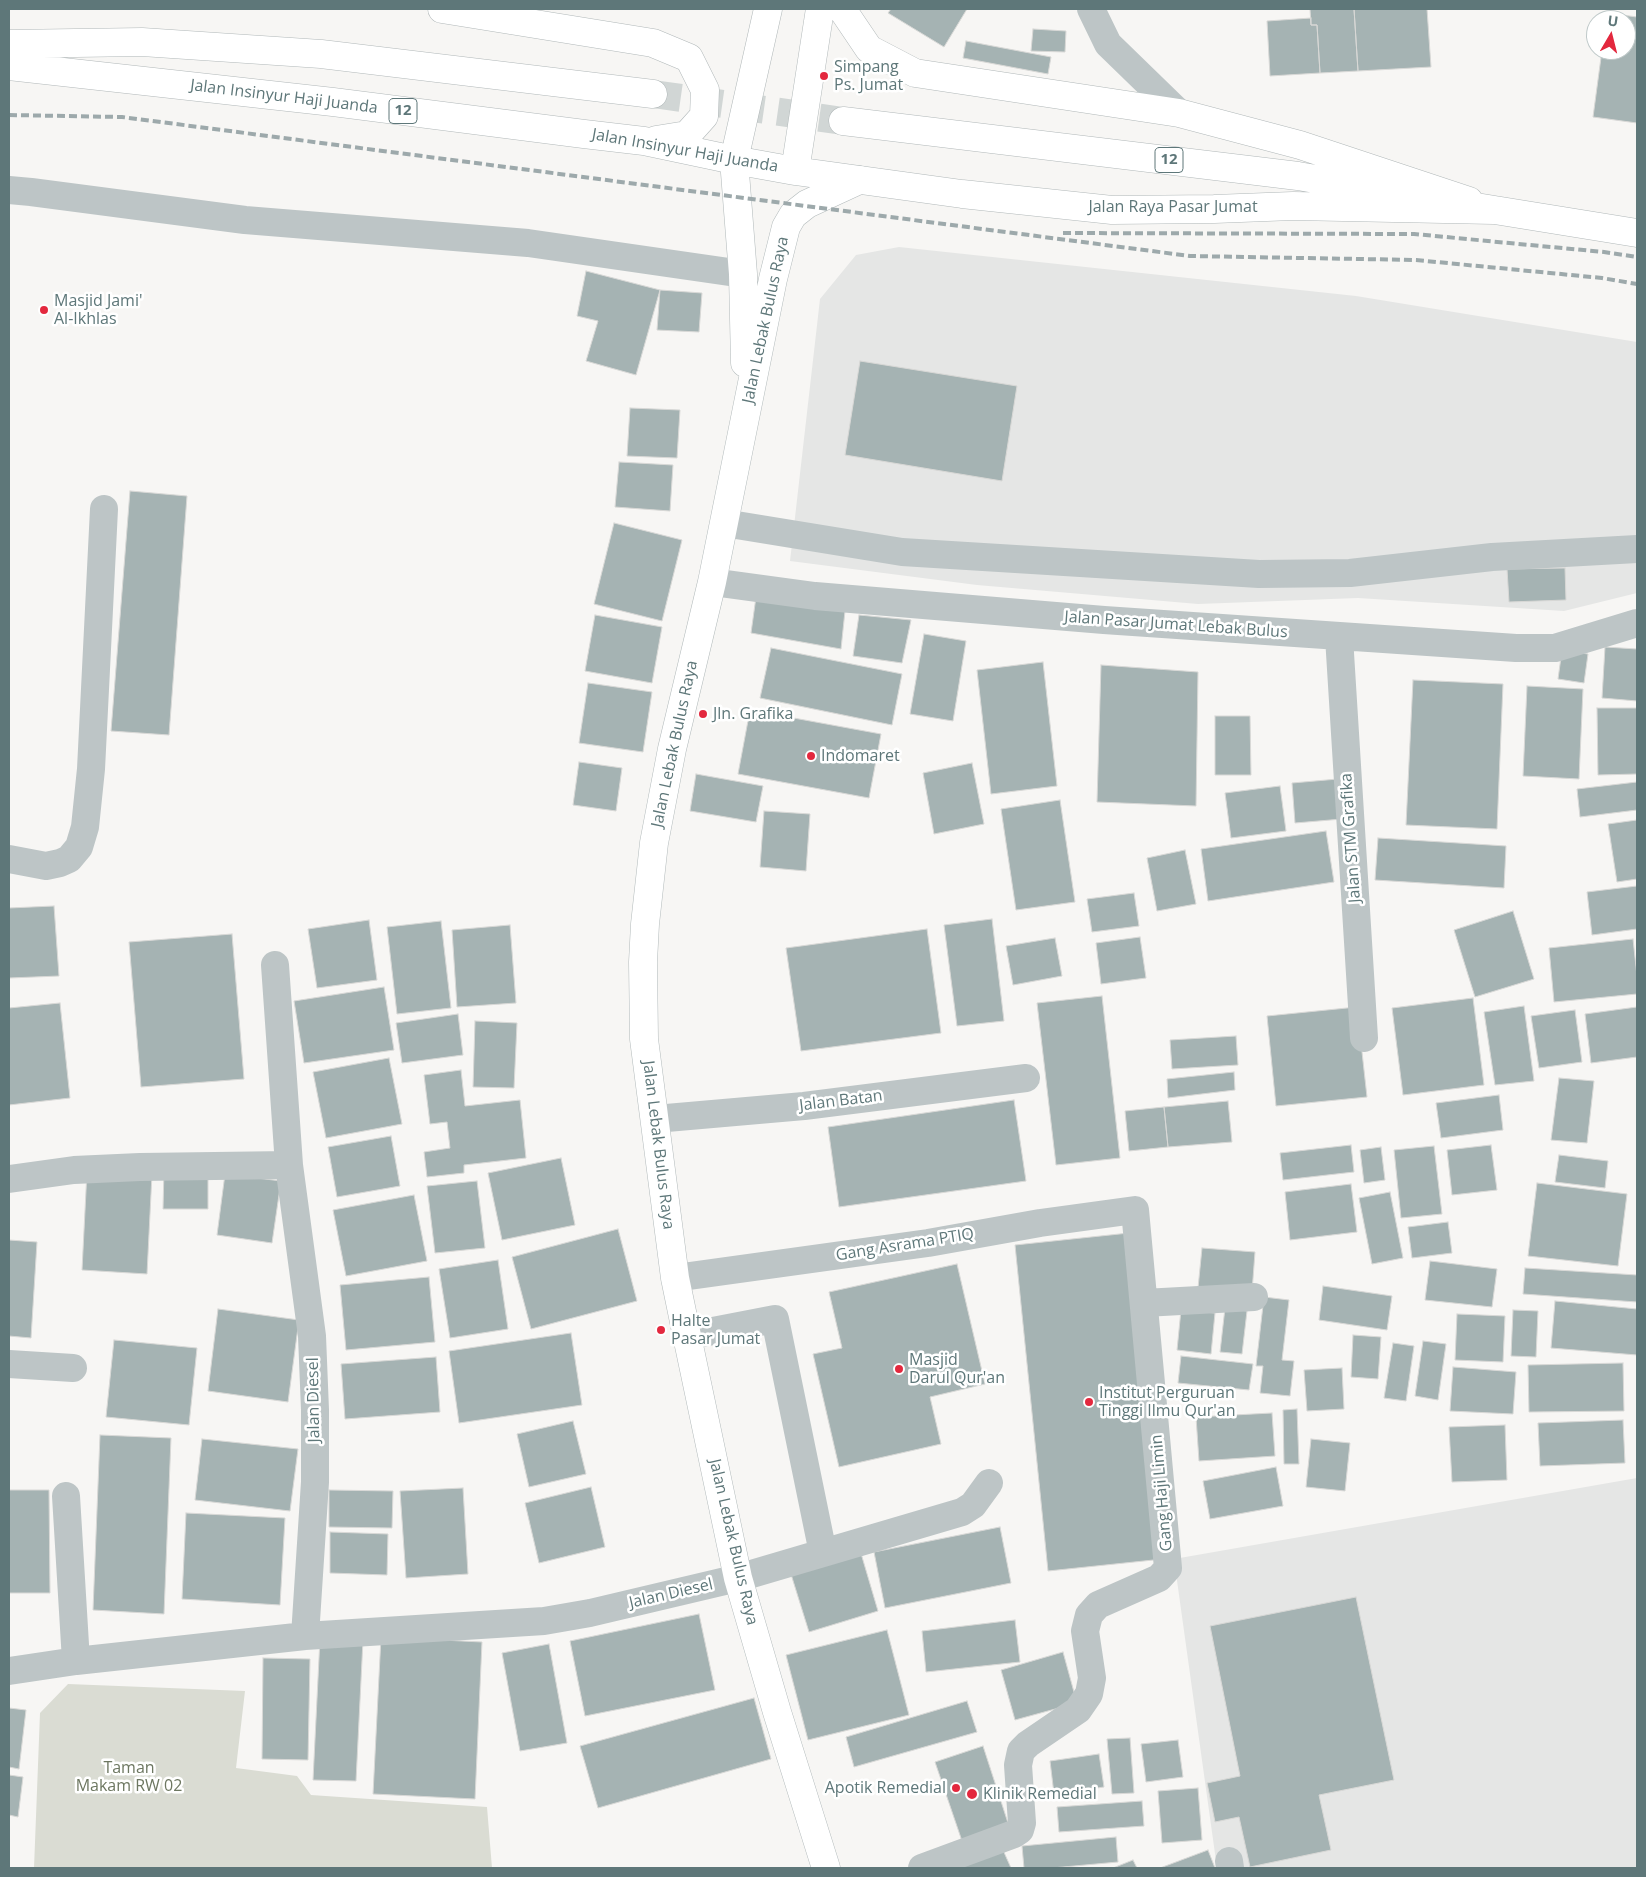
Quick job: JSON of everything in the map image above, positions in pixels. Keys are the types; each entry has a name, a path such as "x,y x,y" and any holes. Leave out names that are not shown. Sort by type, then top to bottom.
{"main road":[{"path":"442,9 653,43 689,58 705,90 704,116 687,135 644,141"},
{"name":"Jalan Lebak Bulus Raya","path":"746,412 743,274 734,160 768,9"},
{"path":"795,170 820,9"},
{"path":"842,9 869,49 915,73 1179,114 1300,145 1494,210"},
{"path":"9,44 142,42 321,54 653,94"},
{"name":"Jalan Insinyur Haji Juanda","path":"9,66 333,102 644,141 734,160 795,170"},
{"name":"Jalan Raya Pasar Jumat","path":"843,121 1298,176 1628,232 1637,251"},
{"name":"Jalan Raya Pasar Jumat","path":"795,170 962,194 1112,210 1293,206 1494,210"},
{"name":"Jalan Lebak Bulus Raya","path":"826,1868 777,1712 738,1578 686,1336 675,1278 644,1039 643,991 645,924 654,843 672,750 712,582 786,227 794,215 807,204 859,180"}],"street":[{"path":"1091,9 1108,44 1179,114"},
{"path":"9,190 245,220 528,243 743,274"},
{"path":"9,859 46,866 60,863 69,859 79,847 85,827 91,769 104,509"},
{"path":"724,523 902,552 1259,574 1350,572 1492,558 1637,549"},
{"name":"Jalan Pasar Jumat Lebak Bulus","path":"712,582 815,596 1104,620 1516,648 1555,648 1637,623"},
{"name":"Jalan STM Grafika","path":"1339,637 1364,1038"},
{"name":"Jalan Diesel","path":"275,965 290,1165 312,1336 316,1410 315,1482 305,1636"},
{"name":"Jalan Batan","path":"655,1119 804,1106 1026,1078"},
{"path":"9,1179 74,1170 140,1166 290,1165"},
{"name":"Gang Asrama PTIQ","path":"675,1278 928,1243 1031,1224 1135,1210"},
{"name":"Gang Haji Limin","path":"922,1868 1014,1834 1020,1830 1022,1823 1018,1764 1021,1751 1028,1744 1078,1710 1089,1694 1092,1678 1085,1631 1089,1615 1098,1605 1159,1578 1168,1568 1135,1210"},
{"path":"1144,1303 1254,1297"},
{"path":"686,1336 775,1319 823,1553"},
{"path":"9,1364 72,1368"},
{"name":"Jalan Diesel","path":"9,1671 76,1661 305,1636 544,1621 590,1613 738,1578 962,1512 973,1505 990,1483"},
{"path":"66,1496 76,1661"}],"shaded area":[{"path":"899,247 1356,296 1637,342 1637,593 1564,611 1358,598 1198,604 977,585 790,561 820,299 856,255"},
{"path":"1637,1478 1637,1868 1217,1868 1174,1559"}],"green space":[{"name":"Taman Makam RW 02","path":"68,1684 245,1691 236,1768 297,1776 311,1795 487,1807 492,1868 34,1868 40,1713"}],"building":[{"path":"891,9 967,9 944,47 888,13"},
{"path":"1310,9 1354,9 1358,71 1320,73 1317,25 1311,25"},
{"path":"1354,9 1427,9 1431,67 1358,71"},
{"path":"1637,17 1637,123 1593,117 1601,60 1636,60"},
{"path":"1311,18 1311,25 1317,25 1320,73 1270,76 1267,21"},
{"path":"1033,29 1066,31 1065,52 1031,51"},
{"path":"966,41 1051,57 1048,74 963,58"},
{"path":"586,271 660,290 636,375 586,361 598,321 577,316"},
{"path":"660,290 702,293 699,332 657,330"},
{"path":"860,361 1017,386 1002,481 845,455"},
{"path":"630,408 680,410 677,458 627,456"},
{"path":"619,462 673,465 670,511 615,507"},
{"path":"130,491 187,496 169,735 111,731"},
{"path":"614,523 682,540 662,621 594,604"},
{"path":"1565,568 1566,600 1509,602 1507,569"},
{"path":"756,597 845,611 841,649 751,633"},
{"path":"595,615 662,627 652,683 585,671"},
{"path":"859,615 911,620 902,663 853,656"},
{"path":"924,634 966,641 953,721 910,714"},
{"path":"1605,647 1637,649 1637,701 1602,698"},
{"path":"771,648 902,674 892,725 760,698"},
{"path":"1562,650 1588,654 1584,683 1558,679"},
{"path":"1043,662 1057,786 991,794 977,670"},
{"path":"1101,665 1198,672 1196,806 1097,802"},
{"path":"1413,680 1503,684 1497,829 1406,825"},
{"path":"588,683 652,692 643,752 579,743"},
{"path":"1527,686 1583,689 1579,779 1523,776"},
{"path":"1597,708 1637,708 1637,774 1598,775"},
{"path":"750,710 881,734 869,798 738,774"},
{"path":"1215,716 1250,716 1251,775 1215,775"},
{"path":"579,762 622,768 616,811 573,805"},
{"path":"972,763 984,824 934,834 923,773"},
{"path":"696,774 763,786 756,822 690,811"},
{"path":"1338,779 1342,819 1295,823 1292,783"},
{"path":"1637,782 1637,810 1580,817 1577,789"},
{"path":"1280,786 1286,831 1231,838 1225,793"},
{"path":"1060,800 1075,902 1016,910 1001,809"},
{"path":"764,811 810,814 806,871 760,867"},
{"path":"1637,820 1637,879 1617,882 1608,824"},
{"path":"1326,831 1334,882 1208,901 1201,849"},
{"path":"1378,838 1506,846 1504,888 1375,880"},
{"path":"1185,850 1196,904 1157,911 1147,858"},
{"path":"1637,886 1637,929 1592,935 1587,892"},
{"path":"1134,893 1139,926 1092,932 1087,899"},
{"path":"54,906 59,976 9,978 9,908"},
{"path":"1513,911 1534,979 1475,997 1454,930"},
{"path":"992,919 1004,1021 957,1026 944,925"},
{"path":"369,920 377,980 317,988 308,929"},
{"path":"441,921 451,1008 397,1014 387,927"},
{"path":"510,925 516,1003 457,1007 452,930"},
{"path":"927,929 941,1033 801,1051 786,948"},
{"path":"232,934 244,1079 141,1087 129,942"},
{"path":"1140,937 1146,978 1101,984 1096,943"},
{"path":"1055,938 1062,976 1013,985 1006,946"},
{"path":"1633,939 1637,994 1554,1002 1549,948"},
{"path":"384,987 394,1050 304,1063 294,1001"},
{"path":"1102,996 1120,1158 1056,1165 1037,1003"},
{"path":"1473,998 1484,1085 1403,1095 1392,1008"},
{"path":"60,1003 70,1098 9,1105 9,1008"},
{"path":"1524,1006 1534,1081 1495,1085 1484,1012"},
{"path":"1357,1007 1367,1097 1276,1106 1267,1016"},
{"path":"1637,1007 1637,1057 1591,1063 1585,1014"},
{"path":"1575,1010 1582,1062 1539,1068 1531,1016"},
{"path":"458,1014 463,1055 402,1063 396,1023"},
{"path":"475,1021 517,1023 514,1088 473,1087"},
{"path":"1236,1036 1238,1065 1172,1069 1170,1040"},
{"path":"389,1058 402,1124 326,1138 313,1072"},
{"path":"461,1070 465,1106 520,1100 526,1158 464,1165 464,1173 427,1177 424,1152 450,1148 447,1122 430,1124 424,1075"},
{"path":"1234,1072 1235,1090 1168,1098 1167,1079"},
{"path":"1559,1078 1594,1081 1587,1143 1551,1140"},
{"path":"1499,1095 1503,1130 1441,1138 1436,1103"},
{"path":"1014,1100 1026,1181 839,1207 828,1127"},
{"path":"1228,1101 1232,1142 1168,1147 1164,1107"},
{"path":"1164,1107 1168,1147 1129,1151 1125,1111"},
{"path":"391,1136 400,1186 337,1197 328,1147"},
{"path":"1351,1145 1354,1172 1283,1180 1280,1153"},
{"path":"1491,1145 1497,1190 1452,1195 1447,1150"},
{"path":"1434,1146 1442,1214 1401,1218 1394,1150"},
{"path":"1381,1147 1385,1180 1364,1183 1360,1150"},
{"path":"1559,1155 1608,1161 1605,1188 1555,1182"},
{"path":"561,1158 575,1225 502,1240 488,1173"},
{"path":"164,1169 208,1170 208,1209 163,1209"},
{"path":"87,1171 152,1174 147,1274 82,1270"},
{"path":"225,1174 281,1181 272,1243 217,1235"},
{"path":"477,1181 485,1248 435,1253 427,1186"},
{"path":"1537,1183 1627,1194 1618,1266 1528,1256"},
{"path":"1351,1184 1357,1232 1290,1240 1285,1192"},
{"path":"1390,1192 1403,1258 1372,1264 1359,1198"},
{"path":"414,1195 427,1261 346,1276 333,1210"},
{"path":"1448,1222 1452,1253 1412,1258 1408,1227"},
{"path":"618,1229 637,1301 531,1329 512,1257"},
{"name":"Institut Perguruan Tinggi Ilmu Qur'an","path":"1129,1233 1163,1559 1048,1571 1015,1245"},
{"path":"9,1240 37,1242 31,1338 9,1336"},
{"path":"1202,1248 1255,1252 1252,1292 1198,1288"},
{"path":"498,1260 508,1329 450,1338 439,1269"},
{"path":"1430,1261 1497,1269 1492,1307 1425,1300"},
{"name":"Masjid Darul Qur'an","path":"957,1264 985,1384 930,1397 941,1444 839,1467 813,1354 842,1348 829,1292"},
{"path":"1525,1268 1637,1275 1637,1302 1523,1294"},
{"path":"429,1277 435,1342 346,1350 340,1285"},
{"path":"1323,1286 1392,1296 1387,1330 1319,1320"},
{"path":"1264,1297 1289,1300 1282,1360 1294,1361 1290,1396 1260,1393 1263,1366 1256,1366"},
{"path":"1555,1301 1637,1309 1637,1355 1551,1348"},
{"path":"1225,1308 1247,1311 1242,1354 1220,1352"},
{"path":"218,1309 299,1320 288,1402 208,1391"},
{"path":"1181,1310 1215,1313 1211,1354 1177,1350"},
{"path":"1513,1310 1538,1311 1536,1357 1511,1356"},
{"path":"1457,1314 1505,1316 1503,1362 1455,1360"},
{"path":"571,1333 582,1405 459,1423 449,1351"},
{"path":"1353,1335 1381,1337 1378,1379 1351,1377"},
{"path":"114,1340 197,1348 189,1425 106,1417"},
{"path":"1423,1341 1446,1344 1438,1400 1415,1396"},
{"path":"1393,1343 1414,1346 1406,1401 1384,1398"},
{"path":"1181,1356 1253,1364 1249,1390 1178,1383"},
{"path":"436,1357 440,1412 345,1419 341,1364"},
{"path":"1623,1363 1624,1411 1529,1412 1528,1365"},
{"path":"1453,1367 1516,1372 1513,1414 1450,1411"},
{"path":"1342,1368 1344,1409 1307,1411 1304,1370"},
{"path":"1297,1409 1299,1464 1284,1464 1283,1410"},
{"path":"1272,1413 1275,1456 1199,1461 1196,1417"},
{"path":"1623,1420 1625,1463 1540,1466 1538,1423"},
{"path":"573,1421 586,1474 529,1487 517,1434"},
{"path":"1505,1425 1507,1480 1452,1482 1449,1427"},
{"path":"100,1435 171,1438 164,1614 93,1610"},
{"path":"202,1439 298,1449 290,1511 195,1500"},
{"path":"1311,1439 1350,1443 1345,1491 1306,1487"},
{"path":"1276,1467 1283,1506 1210,1519 1203,1481"},
{"path":"591,1487 605,1547 539,1563 525,1503"},
{"path":"463,1488 468,1574 406,1578 400,1491"},
{"path":"9,1490 49,1490 50,1593 9,1593"},
{"path":"329,1490 393,1491 392,1528 329,1527"},
{"path":"186,1513 285,1518 280,1605 182,1599"},
{"path":"1000,1527 1011,1583 885,1608 874,1552"},
{"path":"330,1532 388,1534 387,1575 330,1573"},
{"path":"860,1550 878,1611 809,1632 790,1571"},
{"path":"1356,1597 1394,1780 1319,1795 1331,1850 1250,1867 1239,1817 1215,1822 1207,1783 1240,1776 1210,1626"},
{"path":"699,1614 715,1690 585,1716 570,1641"},
{"path":"1015,1620 1020,1662 926,1672 922,1631"},
{"path":"887,1630 909,1715 808,1740 786,1655"},
{"path":"381,1637 482,1642 475,1799 373,1794"},
{"path":"320,1638 363,1640 356,1781 313,1780"},
{"path":"549,1644 567,1743 520,1751 502,1653"},
{"path":"1063,1652 1077,1703 1015,1720 1001,1670"},
{"path":"263,1658 310,1659 308,1760 262,1759"},
{"path":"754,1698 771,1759 598,1808 580,1746"},
{"path":"967,1701 977,1732 854,1767 846,1737"},
{"path":"9,1708 26,1710 19,1769 9,1767"},
{"path":"1130,1738 1134,1793 1112,1794 1107,1739"},
{"path":"1178,1740 1183,1777 1146,1782 1141,1744"},
{"name":"Klinik Remedial","path":"983,1746 1009,1826 962,1841 935,1762"},
{"path":"1099,1754 1104,1787 1054,1794 1050,1761"},
{"path":"9,1775 23,1777 18,1817 9,1815"},
{"path":"1198,1788 1202,1840 1162,1843 1158,1791"},
{"path":"1142,1801 1144,1826 1059,1832 1057,1807"},
{"path":"1116,1837 1118,1862 1052,1868 1024,1868 1022,1846"},
{"path":"1003,1850 1011,1868 955,1868"},
{"path":"1208,1850 1215,1868 1160,1868"},
{"path":"1133,1860 1137,1868 1113,1868"}],"tunnel":[{"path":"653,94 843,121"}],"railway":[{"path":"9,115 122,117 1190,256 1416,260 1602,278 1637,284"},
{"path":"1063,233 1414,234 1604,252 1637,257"}],"place":[{"name":"Simpang Ps. Jumat","path":"824,76"},
{"name":"Masjid Jami' Al-Ikhlas","path":"44,310"},
{"name":"Jln. Grafika","path":"703,714"},
{"name":"Indomaret","path":"811,756"},
{"name":"Halte Pasar Jumat","path":"661,1330"},
{"name":"Masjid Darul Qur'an","path":"899,1369"},
{"name":"Institut Perguruan Tinggi Ilmu Qur'an","path":"1089,1402"},
{"name":"Apotik Remedial","path":"956,1788"},
{"name":"Klinik Remedial","path":"972,1794"}]}
